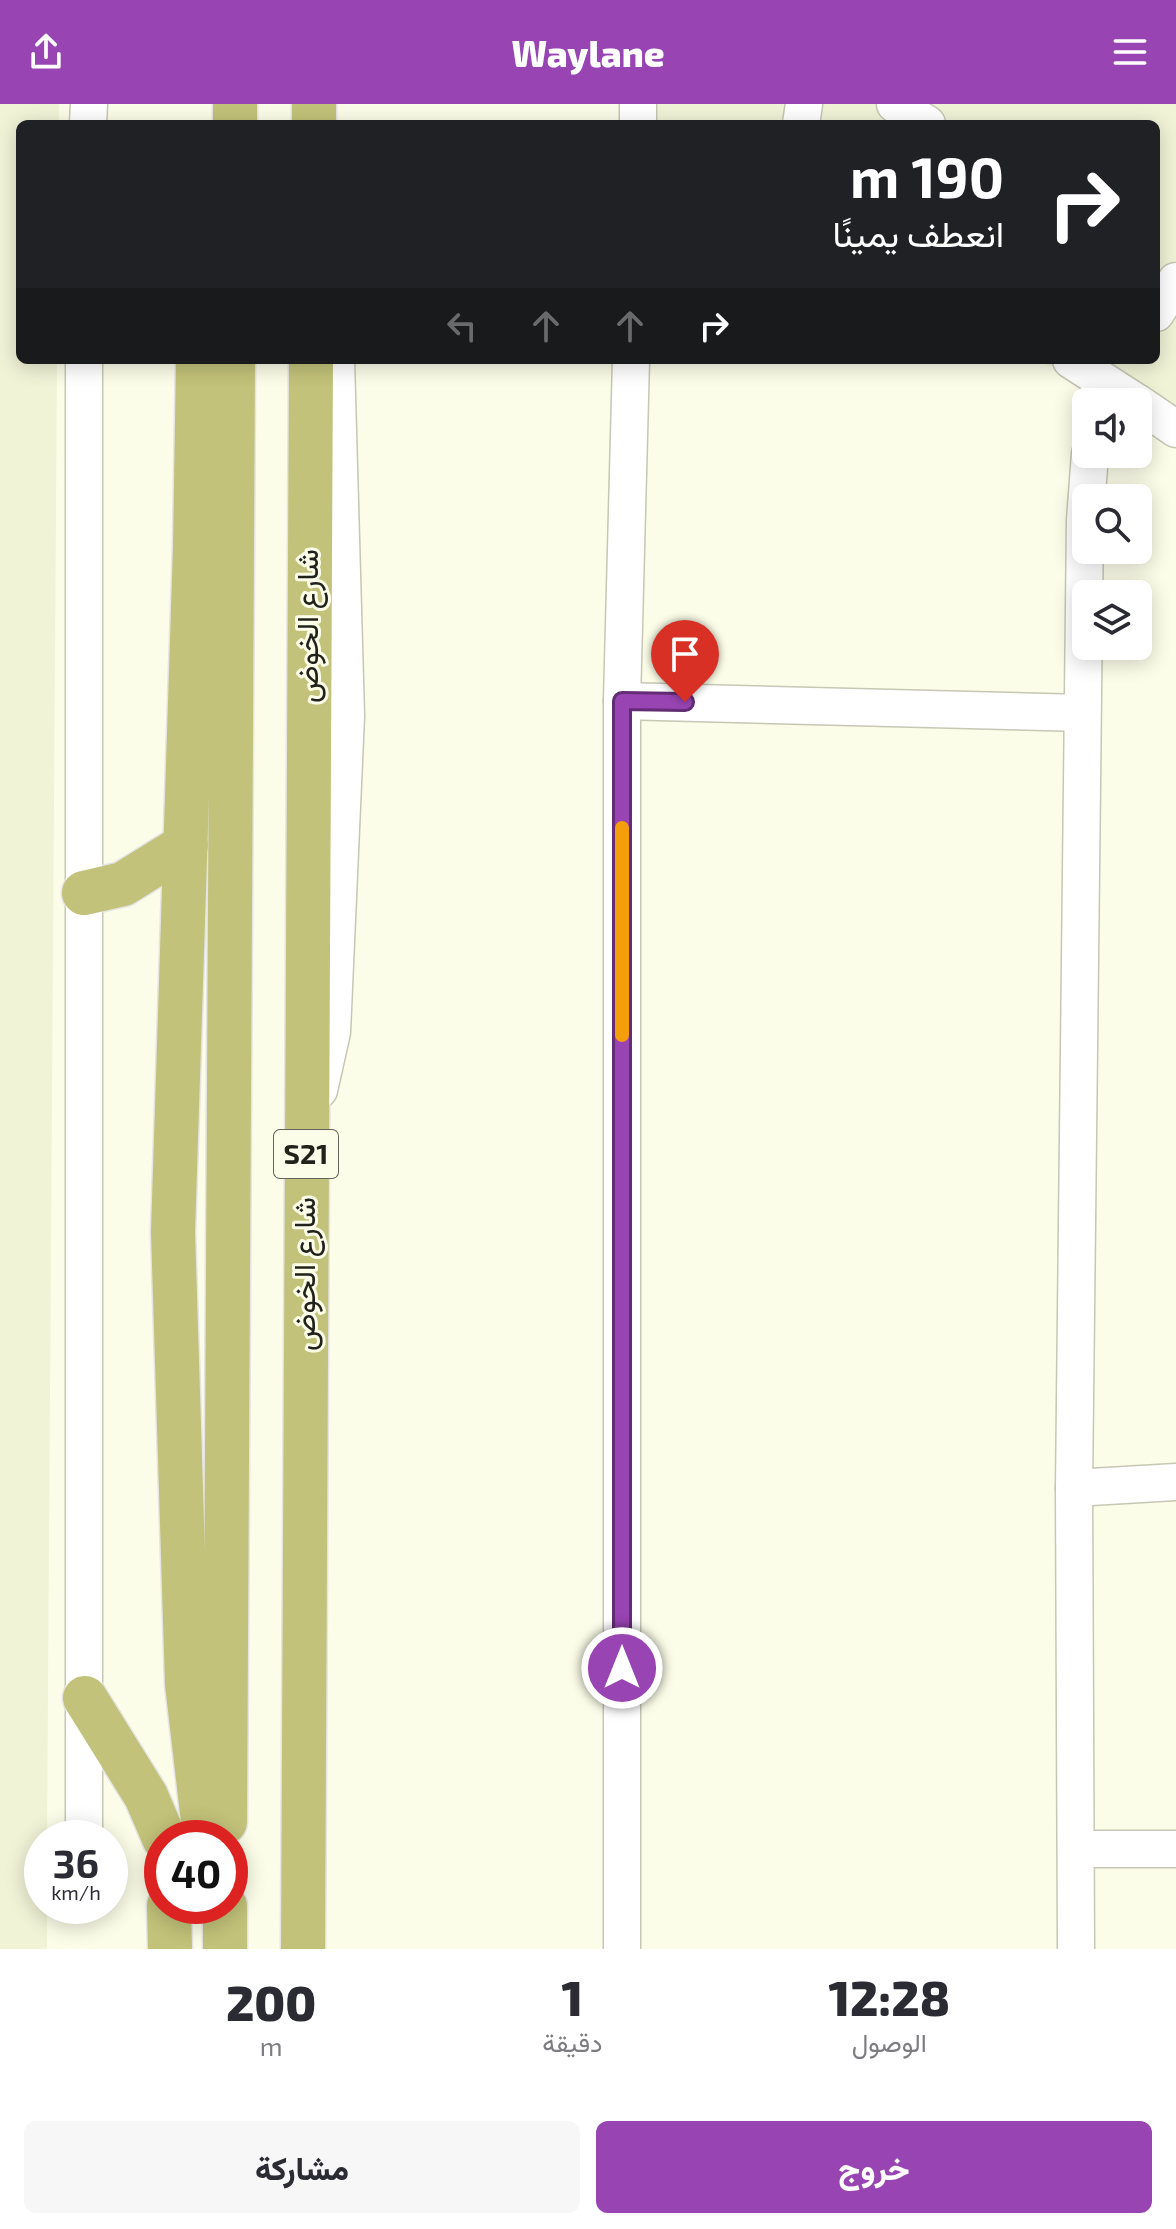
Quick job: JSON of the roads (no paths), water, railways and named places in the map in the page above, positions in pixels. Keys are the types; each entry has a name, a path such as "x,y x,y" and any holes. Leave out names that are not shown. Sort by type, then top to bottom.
{"main road":[{"path":"198,364 173,1246 187,1684 203,1820"},
{"path":"225,1820 233,364"},
{"name":"شارع الخوض","path":"303,1949 311,364"},
{"path":"84,893 123,884 186,845"},
{"path":"85,1698 146,1796 156,1820"},
{"path":"169,1924 170,1949"}],"street":[{"path":"895,104 921,120"},
{"path":"1160,307 1176,281"},
{"path":"84,364 84,1820"},
{"path":"306,1150 332,1032 338,938 346,716 336,364"},
{"path":"622,1949 622,701 631,364"},
{"path":"1078,364 1120,388"},
{"path":"1152,411 1176,429"},
{"path":"1076,1949 1074,1488 1082,713 1085,520 1089,468"},
{"path":"622,701 1082,713"},
{"path":"1074,1488 1176,1482"},
{"path":"1077,1849 1176,1849"}]}
